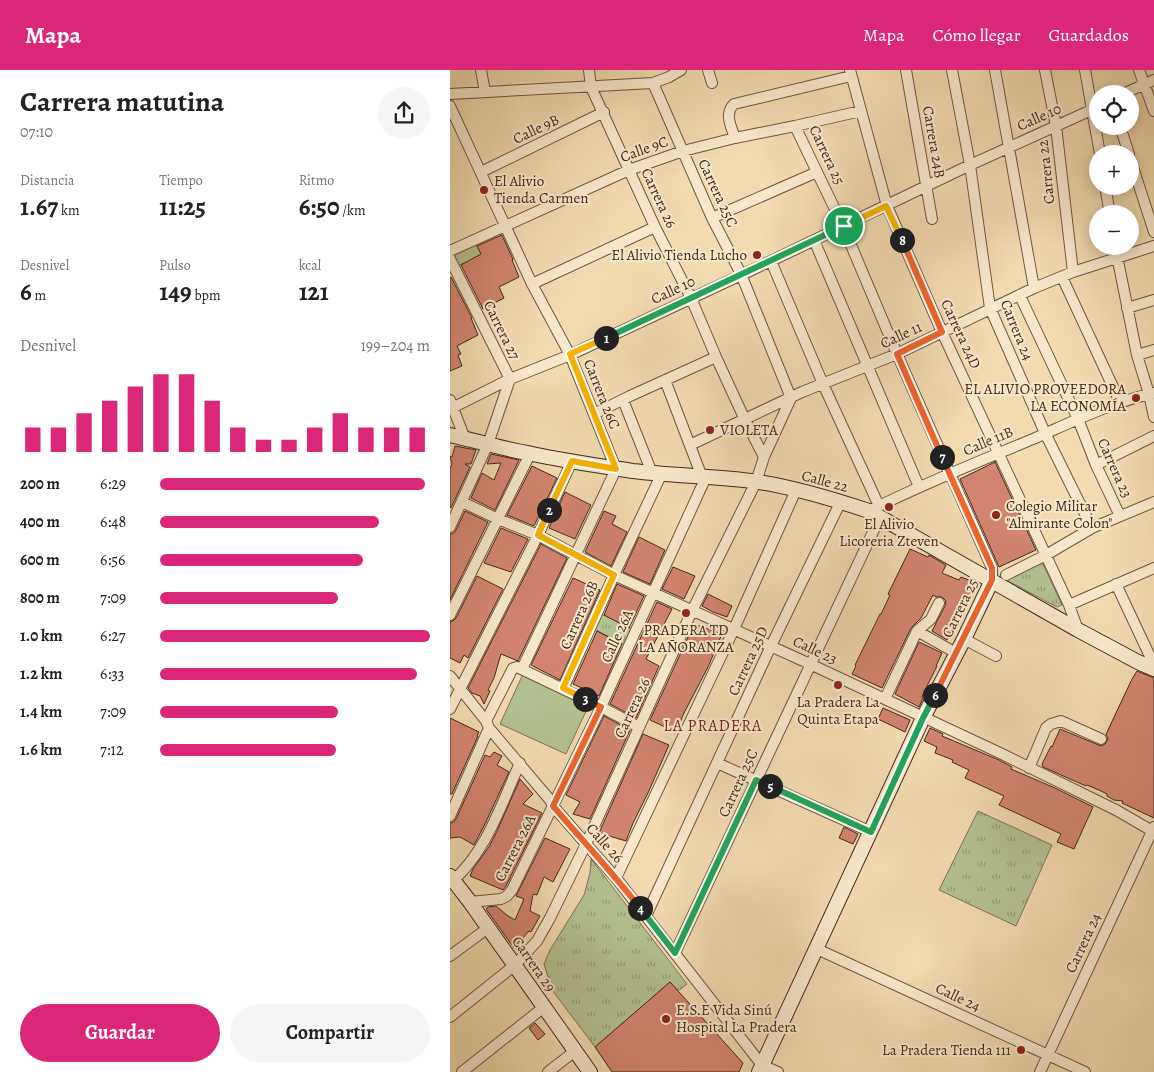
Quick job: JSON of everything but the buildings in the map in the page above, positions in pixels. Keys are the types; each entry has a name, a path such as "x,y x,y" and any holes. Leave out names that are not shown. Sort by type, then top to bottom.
{"street":[{"path":"482,70 485,92"},
{"path":"590,70 592,87"},
{"path":"450,94 653,83 669,78 680,70"},
{"path":"708,70 712,83"},
{"name":"Carrera 24B","path":"906,70 932,219"},
{"name":"Carrera 24","path":"952,70 970,165 990,308 1045,433 1092,528"},
{"path":"995,70 1034,288"},
{"name":"Carrera 22","path":"1045,70 1056,126 1073,272"},
{"path":"1085,70 1089,85"},
{"path":"1138,70 1154,111"},
{"path":"735,138 728,115 729,110 734,104 851,73"},
{"name":"Carrera 24D","path":"851,73 886,206 942,332 1070,605 1078,630"},
{"path":"1139,87 1154,80"},
{"name":"Carrera 25C","path":"653,83 712,218 741,274 791,398"},
{"name":"Carrera 26","path":"592,87 655,227 691,298 716,357 764,457"},
{"name":"Carrera 26C","path":"450,106 532,284 570,354 616,469"},
{"name":"Calle 9C","path":"450,251 629,170 682,151 861,111"},
{"name":"Calle 10","path":"451,405 570,354 1089,111"},
{"name":"Calle 9B","path":"481,172 604,112"},
{"name":"Carrera 25","path":"761,1068 923,718 992,580 992,568 897,354 844,226 795,126"},
{"path":"712,218 817,172"},
{"path":"1139,186 1154,232"},
{"path":"532,284 655,227"},
{"path":"814,240 919,487"},
{"name":"Calle 11","path":"690,445 791,398 897,354 1034,288 1073,272 1154,246"},
{"path":"1117,257 1138,355 1151,394 1154,417"},
{"name":"Carrera 27","path":"450,259 510,380 488,444 462,502 453,515 450,527"},
{"path":"771,261 876,512"},
{"path":"1062,277 1120,402"},
{"name":"Carrera 23","path":"1020,296 1078,419 1096,465 1120,516"},
{"path":"1127,308 1154,300"},
{"path":"1138,355 1154,350"},
{"path":"594,414 716,357"},
{"path":"665,380 704,477"},
{"name":"Calle 11B","path":"876,512 919,487 1120,402 1151,394"},
{"name":"Carrera 26","path":"450,1017 515,965 536,941 550,918 586,844 692,611 756,482 764,457 791,398"},
{"path":"623,400 657,473"},
{"path":"451,405 465,439"},
{"name":"Calle 22","path":"450,436 530,454 616,469 756,482 841,501 876,512 1078,630 1154,669"},
{"path":"1096,465 1154,436"},
{"path":"450,615 530,454"},
{"path":"450,709 538,535 572,461"},
{"path":"450,816 488,724 576,554 616,469"},
{"name":"Carrera 26B","path":"563,688 657,473"},
{"name":"Calle 26A","path":"553,806 654,593 704,477"},
{"path":"616,878 734,629 796,490"},
{"name":"Carrera 25D","path":"646,916 771,646 841,501"},
{"name":"Calle 23","path":"462,502 538,535 614,575 885,699 1116,810 1153,830"},
{"path":"1006,575 1046,555 1092,528 1154,502"},
{"name":"Carrera 25C","path":"675,953 810,664 876,512"},
{"path":"1070,605 1154,568"},
{"path":"1116,584 1154,664"},
{"path":"885,699 917,631 931,618 939,602"},
{"path":"917,631 956,654"},
{"path":"964,639 996,656"},
{"path":"517,669 563,688 639,727"},
{"name":"Calle 26","path":"450,676 553,806 616,878 761,1068 778,1072"},
{"path":"1029,768 1046,728 1051,724 1061,721 1101,739"},
{"path":"451,880 469,863 484,842 520,763"},
{"path":"717,763 871,832"},
{"name":"Carrera 26A","path":"470,902 502,899 507,896 512,890 553,806"},
{"name":"Carrera 24","path":"1040,1072 1153,830"},
{"name":"Carrera 29","path":"451,880 470,902 590,1072"},
{"path":"450,956 488,928"},
{"name":"Calle 24","path":"817,949 1085,1072"},
{"path":"462,1072 544,1007"},
{"path":"548,1072 575,1051"}],"green space":[{"path":"475,243 482,255 457,266 451,255"},
{"path":"1041,560 1062,605 1057,607 1008,581 1010,575"},
{"path":"601,614 635,631 627,646 594,629"},
{"path":"523,674 588,707 566,754 500,724"},
{"path":"978,811 1052,845 1016,926 939,890"},
{"path":"591,859 687,984 678,991 670,982 595,1047 552,990 544,964 550,950 584,895 590,873"}],"place":[{"name":"El Alivio Tienda Carmen","path":"484,190"},
{"name":"El Alivio Tienda Lucho","path":"757,255"},
{"name":"EL ALIVIO PROVEEDORA LA ECONOMÍA","path":"1136,398"},
{"name":"VIOLETA","path":"710,430"},
{"name":"El Alivio Licoreria Zteven","path":"889,507"},
{"name":"Colegio Militar \"Almirante Colon\"","path":"996,515"},
{"name":"PRADERA TD LA AÑORANZA","path":"686,613"},
{"name":"La Pradera La Quinta Etapa","path":"838,685"},
{"name":"E.S.E Vida Sinú Hospital La Pradera","path":"666,1019"},
{"name":"La Pradera Tienda 111","path":"1021,1050"}],"district":[{"name":"LA PRADERA","path":"713,725"}],"route":[{"path":"886,206 942,332 897,354 992,568 992,580 923,718 871,832 756,780 675,953 616,878 553,806 601,707 563,688 614,575 538,535 572,461 616,469 570,354 844,226 886,206"}]}
